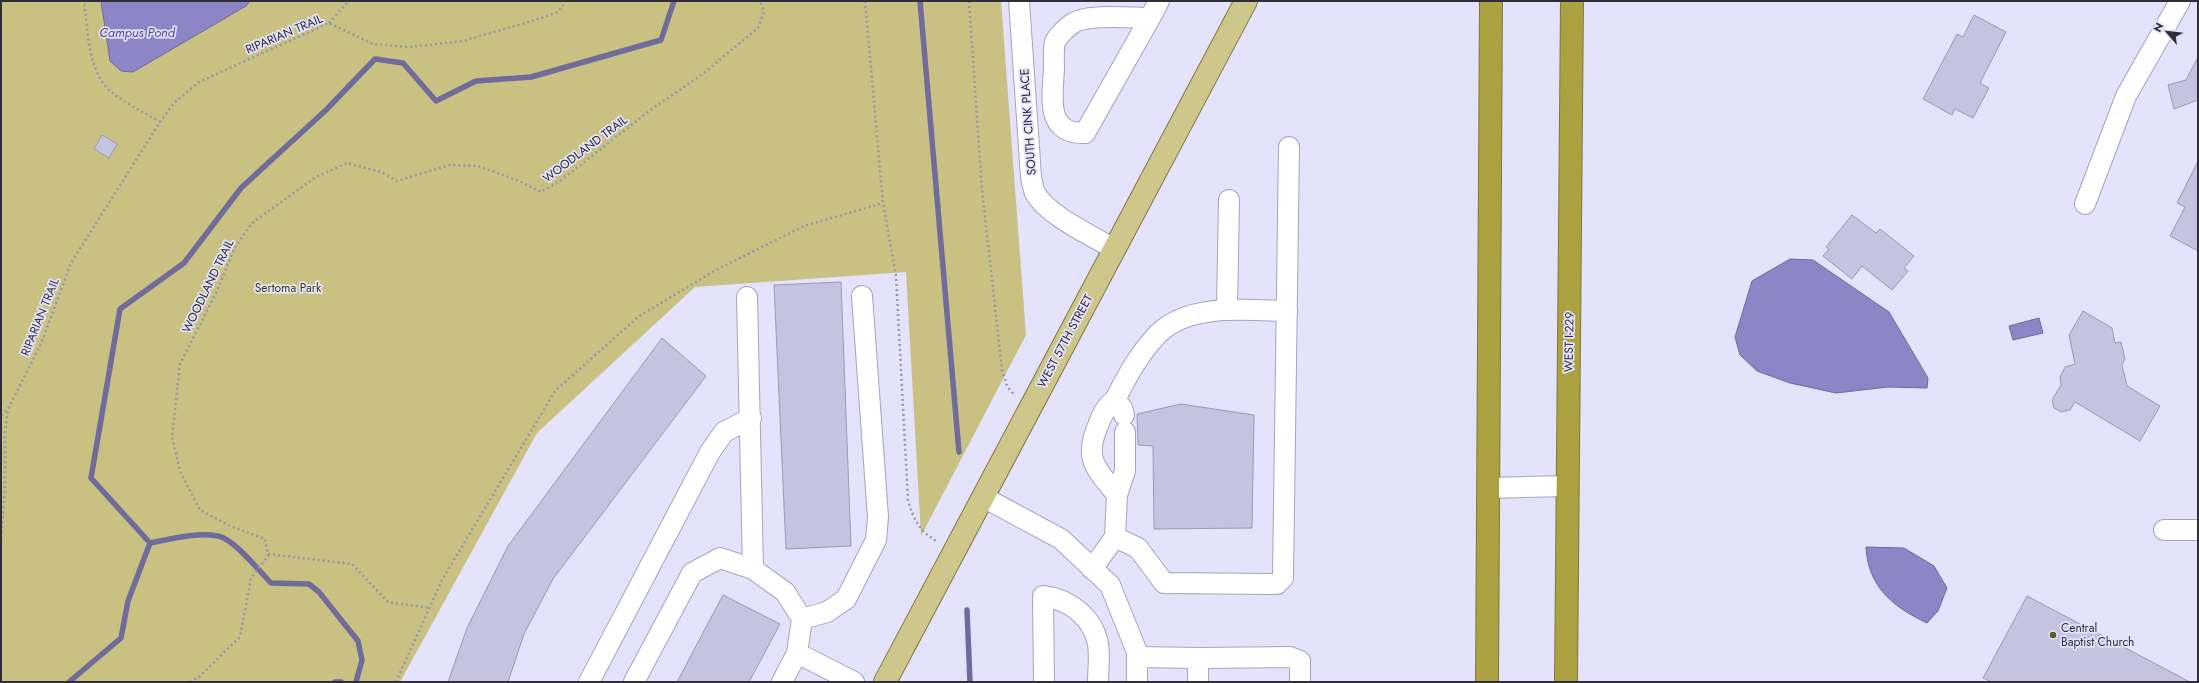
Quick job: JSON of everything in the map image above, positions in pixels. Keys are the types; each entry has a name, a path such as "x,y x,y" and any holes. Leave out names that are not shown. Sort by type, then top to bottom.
{"highway":[{"path":"1487,682 1492,1"},
{"name":"WEST I-229","path":"1566,682 1572,1"}],"main road":[{"name":"WEST 57TH STREET","path":"885,682 1246,1"}],"street":[{"name":"SOUTH CINK PLACE","path":"1019,1 1031,177 1034,191 1040,200 1056,213 1114,249"},
{"path":"1138,13 1085,133 1072,133 1061,127 1055,119 1052,94 1056,42 1072,23 1092,18 1138,13 1159,1"},
{"path":"2085,204 2126,96 2180,1"},
{"path":"1115,537 1138,548 1164,583 1277,584 1281,582 1283,578 1289,147"},
{"path":"1227,309 1229,200"},
{"path":"747,296 751,418 753,568"},
{"path":"802,619 827,612 846,599 876,540 878,516 862,296"},
{"path":"1092,569 1115,537 1117,495 1125,471 1121,416 1136,362 1160,332 1197,314 1227,309 1287,310"},
{"path":"1117,495 1098,470 1092,458 1091,448 1092,439 1100,420 1111,402 1121,416"},
{"path":"589,682 710,452 724,432 751,418"},
{"path":"1489,488 1568,486"},
{"path":"983,497 1061,539 1110,585 1137,652 1137,682"},
{"path":"2164,530 2198,530"},
{"path":"634,682 692,573 720,558 753,568 785,592 802,619 798,653 782,682"},
{"path":"1044,682 1043,596 1058,598 1072,605 1083,615 1093,631 1098,644 1098,682"},
{"path":"798,653 854,682"},
{"path":"1137,657 1290,657 1300,661 1300,682"},
{"path":"1198,658 1198,682"}],"path":[{"path":"84,1 90,50 97,71 109,90 160,122"},
{"path":"329,23 350,1"},
{"name":"RIPARIAN TRAIL","path":"1,538 5,486 5,432 8,408 41,344 71,263 160,122 174,103 199,82 329,23 373,44 409,47 463,41 532,21 558,12 566,1"},
{"name":"WOODLAND TRAIL","path":"268,555 265,539 230,526 200,510 180,471 172,437 180,364 217,291 234,249 252,223 316,177 347,163 380,172 397,180 450,165 478,166 519,181 541,192 560,181 649,111 700,76 758,28 764,11 760,1"},
{"path":"865,1 883,202 896,276 908,500 911,512 923,532 954,550"},
{"path":"969,1 982,190 1002,370 1007,386 1029,409"},
{"path":"396,682 442,580 555,391 638,317 714,271 804,226 883,202"},
{"path":"1,415 8,408"},
{"path":"190,682 200,676 240,638 250,578 268,555 352,564 388,602 430,608"}],"green space":[{"name":"Sertoma Park","path":"1,1 1001,1 1026,335 921,536 906,272 695,287 537,433 400,682 1,682"}],"water":[{"name":"Campus Pond","path":"101,1 250,1 246,6 133,72 121,71 110,61"},
{"path":"1790,259 1813,260 1889,312 1928,378 1927,388 1888,387 1836,393 1790,383 1757,371 1740,355 1735,337 1752,281"},
{"path":"2039,318 2043,333 2013,340 2009,326"},
{"path":"1866,547 1904,548 1934,566 1947,588 1938,611 1927,623 1903,610 1884,594 1872,574"}],"building":[{"path":"1974,15 2006,32 1980,83 1989,88 1973,118 1955,109 1952,115 1923,99 1957,34 1963,37"},
{"path":"2198,57 2198,100 2174,109 2168,85 2186,80"},
{"path":"102,135 117,144 109,158 94,149"},
{"path":"2198,161 2198,251 2170,236 2185,207 2177,203"},
{"path":"1852,215 1876,233 1880,229 1914,256 1904,268 1908,271 1892,290 1862,266 1852,279 1823,256 1829,249 1826,247"},
{"path":"841,282 851,546 786,549 774,285"},
{"path":"2083,311 2112,328 2115,343 2121,342 2125,359 2122,365 2127,386 2160,406 2140,441 2075,402 2070,410 2061,412 2054,408 2052,400 2061,385 2060,377 2065,367 2075,364 2069,335"},
{"path":"662,338 706,376 553,579 524,634 508,682 448,682 467,628 508,546"},
{"path":"1181,404 1254,415 1252,528 1154,529 1153,446 1138,445 1137,414"},
{"path":"723,595 780,624 749,682 677,682"},
{"name":"Central Baptist Church","path":"2027,596 2190,682 1992,682 1983,678"}],"waterway":[{"path":"69,682 121,638 128,601 150,543 91,478 120,309 184,263 241,188 326,110 375,59 403,63 436,101 476,81 531,77 661,40 674,1"},
{"path":"920,1 959,452"},
{"path":"150,543 192,535 218,536 224,538 239,549 271,583 309,584 319,592 358,641 362,660 356,682"},
{"path":"967,610 970,682"},
{"path":"335,682 341,682"}],"place":[{"name":"Central Baptist Church","path":"2053,635"}]}
